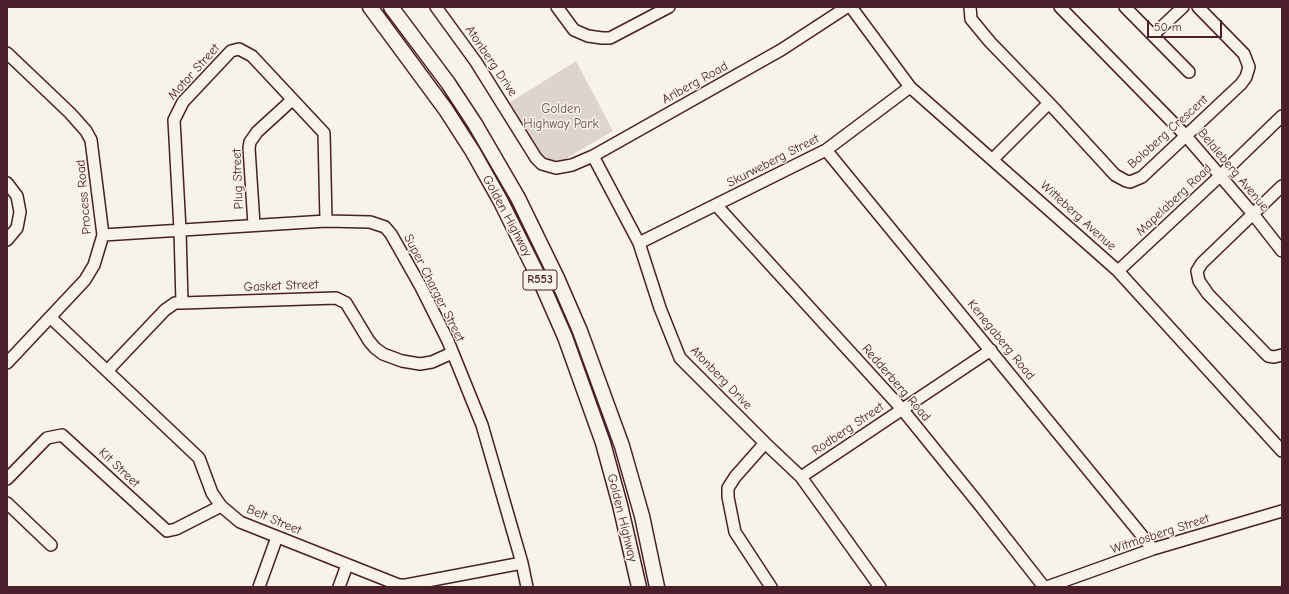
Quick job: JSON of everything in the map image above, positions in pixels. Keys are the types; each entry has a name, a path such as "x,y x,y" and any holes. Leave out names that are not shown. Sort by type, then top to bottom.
{"main road":[{"name":"Golden Highway","path":"370,7 446,110 473,152 500,200 540,280 565,337 603,443 620,505 639,587"},
{"name":"Golden Highway","path":"391,7 448,83 479,130 518,198 557,278 580,331 622,446 642,516 657,587"}],"street":[{"name":"Atonberg Drive","path":"436,7 476,62 536,158 542,164 551,168"},
{"path":"557,7 571,27 588,36 610,38 669,7"},
{"name":"Arlberg Road","path":"551,168 562,168 593,156 781,50 847,7"},
{"name":"Witteberg Avenue","path":"852,7 910,87 1118,270 1282,451"},
{"name":"Boloberg Crescent","path":"970,7 970,14 974,24 1049,103 1115,176 1126,182 1134,182 1142,177 1242,84 1248,71 1247,60 1244,54 1198,7"},
{"name":"Belaleberg Avenue","path":"1060,7 1186,136 1221,175 1282,251"},
{"path":"1125,7 1189,72"},
{"path":"1153,35 1183,7"},
{"name":"Motor Street","path":"182,303 180,230 173,126 176,115 184,102 227,54 235,49 243,50 252,56 324,133 326,221"},
{"name":"Process Road","path":"7,53 86,130 91,140 103,235 97,257 90,273 7,363"},
{"name":"Skurweberg Street","path":"639,243 717,206 826,150 910,87"},
{"name":"Plug Street","path":"254,226 249,148 250,142 258,132 292,100"},
{"path":"993,159 1049,103"},
{"name":"Mapelaberg Road","path":"1118,270 1221,175 1282,116"},
{"name":"Kenegaberg Road","path":"826,150 1153,549"},
{"name":"Atonberg Drive","path":"593,156 639,243 660,308 680,358 801,477 880,587"},
{"path":"7,183 17,196 20,212 17,228 7,240"},
{"path":"1282,186 1202,263 1197,271 1208,294 1268,356 1274,357 1282,355"},
{"name":"Redderberg Road","path":"717,206 902,409 1044,587"},
{"name":"Super Charger Street","path":"103,235 326,221 370,222 381,225 388,230 421,288 452,353 482,425 522,563 527,587"},
{"name":"Gasket Street","path":"108,370 162,312 170,306 182,303 336,298 346,304 369,342 383,354 402,361 420,364 432,362 452,353"},
{"name":"Belt Street","path":"50,317 108,370 199,458 212,493 221,506 240,522 399,585 406,585 522,563"},
{"name":"Rodberg Street","path":"801,477 991,350"},
{"name":"Kit Street","path":"7,480 46,438 62,435 167,531 176,529 221,506"},
{"path":"765,443 735,477 728,488 728,498 734,532 771,587"},
{"path":"7,503 51,545"},
{"name":"Witmosberg Street","path":"1048,587 1153,549 1282,511"},
{"path":"259,587 277,537"},
{"path":"339,587 347,565"}],"green space":[{"name":"Golden Highway Park","path":"576,61 613,131 560,162 547,160 535,150 506,105"}]}
